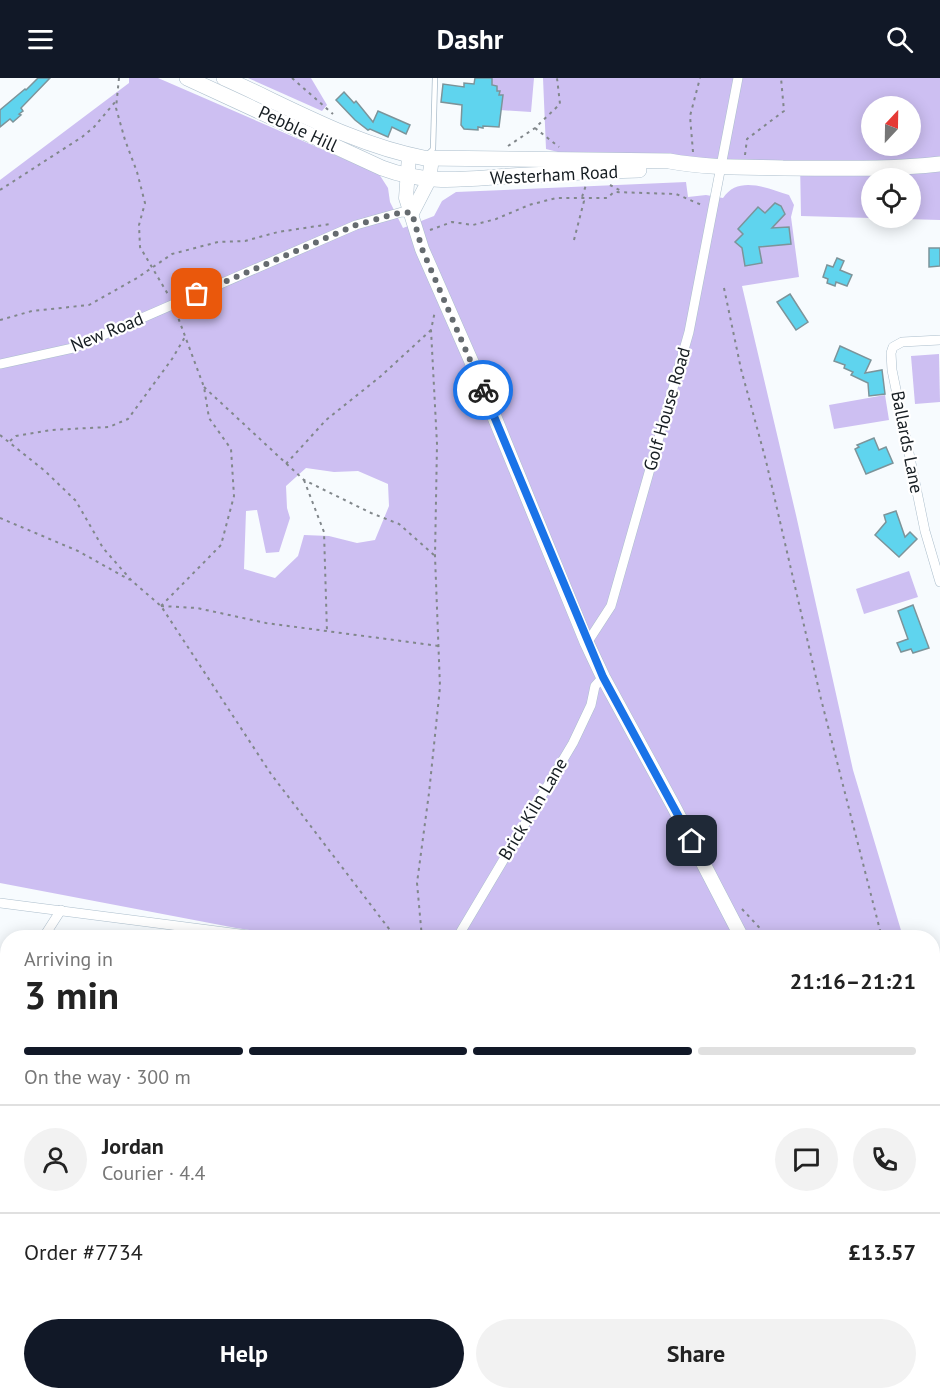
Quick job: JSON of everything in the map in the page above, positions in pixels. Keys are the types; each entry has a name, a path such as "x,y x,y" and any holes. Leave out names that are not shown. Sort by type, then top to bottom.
{"main road":[{"name":"Pebble Hill","path":"187,78 382,168 419,178"},
{"name":"Pebble Hill","path":"224,78 357,138 421,157"},
{"path":"412,213 421,157"},
{"path":"421,157 419,178 406,191 417,235 587,643 738,930"},
{"name":"Westerham Road","path":"421,157 669,161 722,167 879,168 940,164"},
{"name":"Westerham Road","path":"419,178 589,180 699,166"}],"street":[{"name":"Golf House Road","path":"587,643 610,606 614,595 689,332 738,78"},
{"name":"New Road","path":"0,364 73,348 356,225 402,212 412,213"},
{"name":"Ballards Lane","path":"940,340 903,342 893,347 891,353 892,370 925,531 940,582"},
{"name":"Brick Kiln Lane","path":"461,930 573,743 591,705 595,686 603,677"},
{"path":"0,903 211,930"},
{"path":"48,930 61,910"}],"lane":[{"path":"421,157 433,149 435,78"}],"path":[{"path":"119,78 117,108 124,140 137,172 145,203 139,225 140,247 173,304 204,387 209,418 231,449 234,496 221,545 161,606"},
{"path":"292,78 335,116"},
{"path":"507,146 535,128 560,104 557,78"},
{"path":"699,166 692,152 690,116 700,78"},
{"path":"744,167 747,139 784,111 781,78"},
{"path":"0,190 82,137 94,127 117,100"},
{"path":"574,240 584,201 582,197 589,180"},
{"path":"605,184 622,192"},
{"path":"417,235 452,222 472,225 496,219 529,205 556,198 607,198 614,192 676,194 711,210"},
{"path":"0,320 32,311 89,305 137,279 152,266 172,254 218,242 245,241 278,232 331,224"},
{"path":"724,288 741,369 766,461 820,699 880,930"},
{"path":"421,930 417,883 440,687 435,556 437,444 432,330 438,301 442,295"},
{"path":"286,464 326,420 381,376 432,330"},
{"path":"9,442 16,435 51,430 109,427 128,418 172,359 185,337"},
{"path":"204,387 304,480 399,524 435,556"},
{"path":"0,435 45,471 76,501 103,548 132,580 161,606 271,774 390,930"},
{"path":"304,480 324,532 327,632"},
{"path":"0,518 78,550 132,580"},
{"path":"161,606 197,608 266,623 439,646"}],"shaded area":[{"path":"129,78 158,78 379,174 388,188 390,202 403,228 434,216 442,201 456,192 686,182 688,197 706,195 723,198 729,191 745,185 762,187 789,195 794,205 791,217 799,277 742,286 853,770 901,930 249,930 0,883 0,180 129,83","holes":["306,468 334,472 358,471 388,484 389,506 375,540 357,543 329,536 304,535 298,556 275,578 244,569 246,511 257,510 266,553 279,552 290,518 286,486"]},
{"path":"248,78 311,78 327,105 322,111"},
{"path":"492,78 534,78 531,112 500,110 503,95 499,95 497,86 492,85"},
{"path":"543,78 940,78 940,220 921,219 921,168 861,168 861,218 801,216 800,162 570,155 546,149"},
{"path":"939,354 940,402 915,404 911,356"},
{"path":"885,395 889,420 834,429 829,405"},
{"path":"909,571 918,597 864,614 856,589"}],"building":[{"path":"38,78 50,78 21,108 23,111 19,114 21,115 13,122 10,119 0,127 0,110"},
{"path":"475,78 492,78 492,85 497,86 497,91 500,91 499,95 503,95 499,127 483,126 483,128 478,127 478,130 464,129 461,125 462,105 441,102 443,84 464,87 464,83 474,84"},
{"path":"344,92 354,103 356,101 373,122 378,111 410,125 406,134 392,127 388,137 368,130 336,100"},
{"path":"775,203 781,206 785,214 772,228 789,227 791,244 759,247 762,263 745,266 742,248 735,242 743,234 738,229 758,207 765,213"},
{"path":"929,248 940,248 940,266 929,267"},
{"path":"837,258 844,261 840,270 852,275 847,286 836,282 835,286 827,283 828,279 823,277 827,265 833,267"},
{"path":"790,294 808,322 796,330 777,302"},
{"path":"840,346 871,360 865,373 882,370 885,394 869,396 868,383 851,375 853,372 844,368 845,365 834,361"},
{"path":"874,438 879,450 886,447 893,463 866,474 855,449 859,447 857,445"},
{"path":"896,511 905,537 910,532 917,539 899,557 875,535 886,522 884,515"},
{"path":"913,605 929,648 913,653 911,649 901,652 897,643 908,639 898,611"}],"way so far":[{"path":"197,294 356,225 402,212 412,213 422,249 483,390"}],"route":[{"path":"483,390 587,643 692,841"}]}
